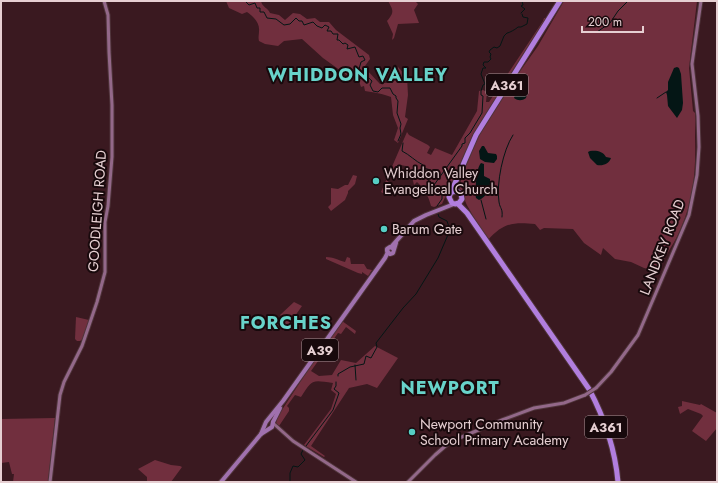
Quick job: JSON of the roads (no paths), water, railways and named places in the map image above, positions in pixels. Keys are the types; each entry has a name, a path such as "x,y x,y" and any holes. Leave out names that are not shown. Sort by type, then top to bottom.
{"highway":[{"name":"A361","path":"452,192 476,135 560,1"},
{"path":"456,182 457,189 459,191 462,196 462,199 456,204 450,202 449,198 452,192 459,191"},
{"name":"A361","path":"462,199 467,213 589,389 608,431 616,461 618,482"},
{"name":"A361","path":"456,204 467,213"}],"main road":[{"path":"438,211 446,205 449,198"},
{"path":"438,211 456,204"},
{"name":"A39","path":"270,424 283,401 385,258 389,253 393,253 393,248 396,242 414,221 438,211"},
{"path":"222,481 270,424"}],"street":[{"name":"GOODLEIGH ROAD","path":"50,482 60,395 64,382 87,332 105,272 104,222 108,206 112,157 112,105 108,52 108,15 104,1"},
{"name":"LANDKEY ROAD","path":"408,482 450,442 534,408 564,403 585,395 596,388 611,372 638,335 689,215 698,175 699,147 697,102 692,64 701,1"},
{"path":"270,424 293,441 356,482"}],"waterway":[{"path":"245,1 249,5 255,3 257,8 260,8 260,12 264,12 267,18 276,19 284,25 290,24 296,18 299,21 302,21 304,25 313,22 322,28 325,25 329,27 327,31 331,31 333,34 338,34 337,40 348,45 347,49 355,47 359,57 363,56 365,60 361,62 359,69 372,81 370,85 373,91 378,92 382,88 390,88 396,96 398,101 397,113 401,124 401,134 398,141"},
{"path":"521,13 525,9 521,6 523,5 522,1"},
{"path":"597,32 610,23 618,11 628,1"},
{"path":"437,206 442,199 442,193 434,185 462,144 465,143 465,138 470,133 482,113 483,96 481,95 481,91 483,85 485,84 481,74 483,68 486,68 483,65 484,62 488,62 491,59 491,54 489,52 490,50 494,47 497,48 500,46 504,36 507,33 527,24 528,18 523,17 522,14"},
{"path":"657,98 666,92"},
{"path":"502,217 498,195 499,177 503,158 509,141 513,135"},
{"path":"403,143 402,151 423,165 423,168 431,170 427,179 434,185"},
{"path":"481,200 486,219"},
{"path":"338,376 338,374 350,367 364,364 366,356 371,358 377,347 376,343 403,308 416,294 438,258 450,230 447,221 439,217 438,214"},
{"path":"355,365 356,380"},
{"path":"306,446 333,410 339,393 334,389 336,382"},
{"path":"290,482 290,473 293,466 298,467 305,460 301,454 303,450"}],"place":[{"name":"Whiddon Valley Evangelical Church","path":"376,181"},
{"name":"Barum Gate","path":"384,229"},
{"name":"Newport Community School Primary Academy","path":"412,432"}],"district":[{"name":"WHIDDON VALLEY","path":"358,75"},
{"name":"FORCHES","path":"286,323"},
{"name":"NEWPORT","path":"450,388"}]}
